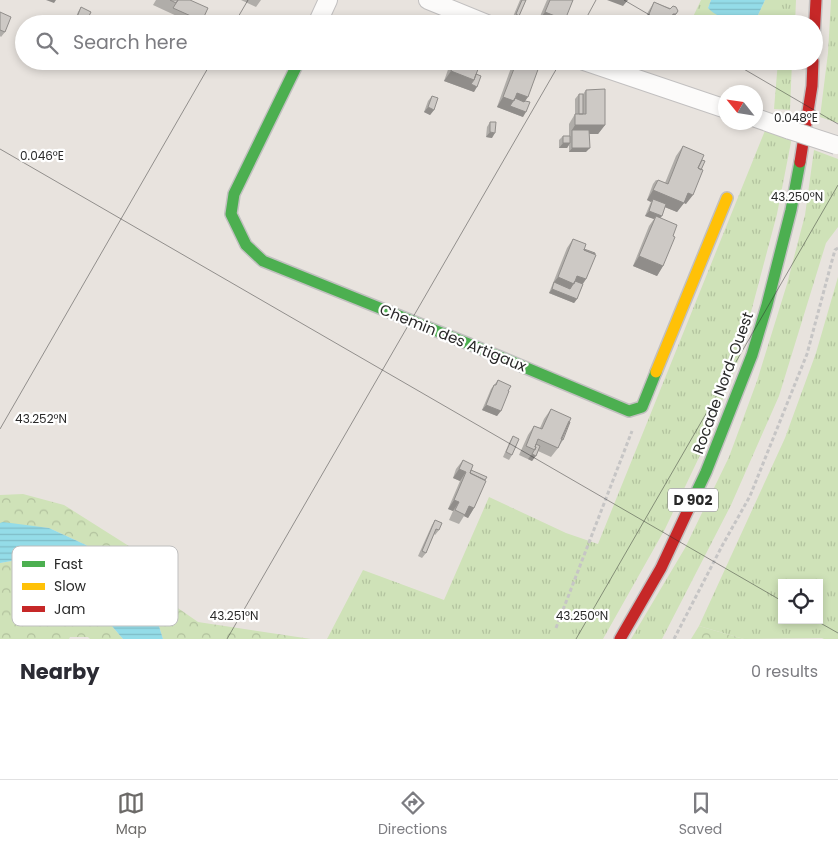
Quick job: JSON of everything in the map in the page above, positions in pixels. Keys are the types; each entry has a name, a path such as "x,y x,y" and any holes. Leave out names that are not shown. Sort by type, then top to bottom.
{"street":[{"path":"321,15 328,0"},
{"path":"428,0 464,15"},
{"path":"815,15 816,0"},
{"name":"Chemin des Artigaux","path":"294,70 234,194 231,214 246,245 263,261 629,411 642,407"},
{"path":"611,70 718,105"},
{"name":"Rocade Nord-Ouest","path":"620,639 661,568 706,472 752,355 791,210 803,149 813,70"},
{"path":"763,120 837,145"},
{"path":"642,407 727,198"}],"path":[{"path":"674,639 750,496 807,354 832,259 835,250 838,248"},
{"path":"556,628 642,407"}],"green space":[{"path":"701,0 711,0 708,8 720,15 694,15"},
{"path":"765,0 796,0 795,15 758,15"},
{"path":"831,0 838,0 838,123 820,117 828,53"},
{"path":"777,70 792,70 790,110 774,109"},
{"path":"766,128 792,137 777,214 738,361 702,451 665,529 603,639 327,639 363,570 444,600 489,497 566,533 598,544"},
{"path":"814,150 838,159 838,227 826,243 779,396 731,505 662,639 631,639 685,548 729,457 757,381 787,284 805,215"},
{"path":"838,277 838,639 744,639 699,626 785,438 816,353"},
{"path":"23,494 64,505 129,546 87,546 49,528 0,523 0,495"},
{"path":"12,561 12,626 112,626 123,639 70,637 69,639 0,639 0,563"},
{"path":"178,608 198,622 311,639 163,639 159,626 178,626"},
{"path":"699,626 744,639 691,639"}],"water":[{"path":"711,0 765,0 758,15 717,15 708,8"},
{"path":"0,523 49,528 87,546 12,546 12,561 0,563"},
{"path":"112,626 159,626 163,639 123,639"}],"building":[{"path":"178,0 190,0 208,8 205,15 189,15 173,8"},
{"path":"522,0 526,0 519,15 516,14"},
{"path":"550,0 573,0 567,15 552,15 545,12"},
{"path":"654,2 670,9 673,6 676,7 678,11 673,15 649,15"},
{"path":"81,7 91,12 90,15 78,15"},
{"path":"0,12 11,17 5,32 0,30"},
{"path":"451,70 478,70 474,80"},
{"path":"514,70 538,70 528,97 517,93 514,101 503,97"},
{"path":"476,74 481,76 477,87 471,84"},
{"path":"605,89 605,125 575,125 575,114 586,114 586,90"},
{"path":"579,94 583,94 583,114 579,114"},
{"path":"432,96 438,98 434,110 428,107"},
{"path":"515,98 524,102 530,102 526,112 510,106"},
{"path":"490,122 496,122 495,133 490,132"},
{"path":"572,130 589,130 590,148 572,148"},
{"path":"563,136 570,136 570,143 563,143"},
{"path":"683,146 704,155 698,168 703,170 693,195 688,193 684,203 653,190 658,180 668,184"},
{"path":"702,160 705,161 701,170 698,168"},
{"path":"653,199 666,204 662,216 649,211"},
{"path":"656,216 677,225 673,236 675,237 663,266 639,256"},
{"path":"573,239 586,244 584,250 596,255 586,279 577,276 574,284 558,277"},
{"path":"575,281 583,284 577,299 552,289 554,282 570,289"},
{"path":"498,380 511,386 501,411 486,405"},
{"path":"551,409 571,418 558,448 538,439 535,450 526,446 534,426 542,429"},
{"path":"570,422 563,440 561,439"},
{"path":"513,436 519,439 512,455 506,452"},
{"path":"536,444 540,446 536,456 532,454"},
{"path":"463,460 473,465 470,473 486,481 474,508 469,506 465,515 455,510 459,502 454,500 466,472 459,469"},
{"path":"471,470 487,477 485,480 470,473"},
{"path":"435,520 442,523 439,530 436,529 426,553 422,551"}],"traffic: fast":[{"path":"295,70 234,194 231,214 246,245 263,261 629,411 642,407 656,372"},
{"path":"688,510 706,472 752,355 791,210 800,162"}],"traffic: slow":[{"path":"656,372 727,198"}],"traffic: jam":[{"path":"815,15 816,0"},
{"path":"800,162 812,86 813,70"},
{"path":"620,639 661,568 688,510"}]}
